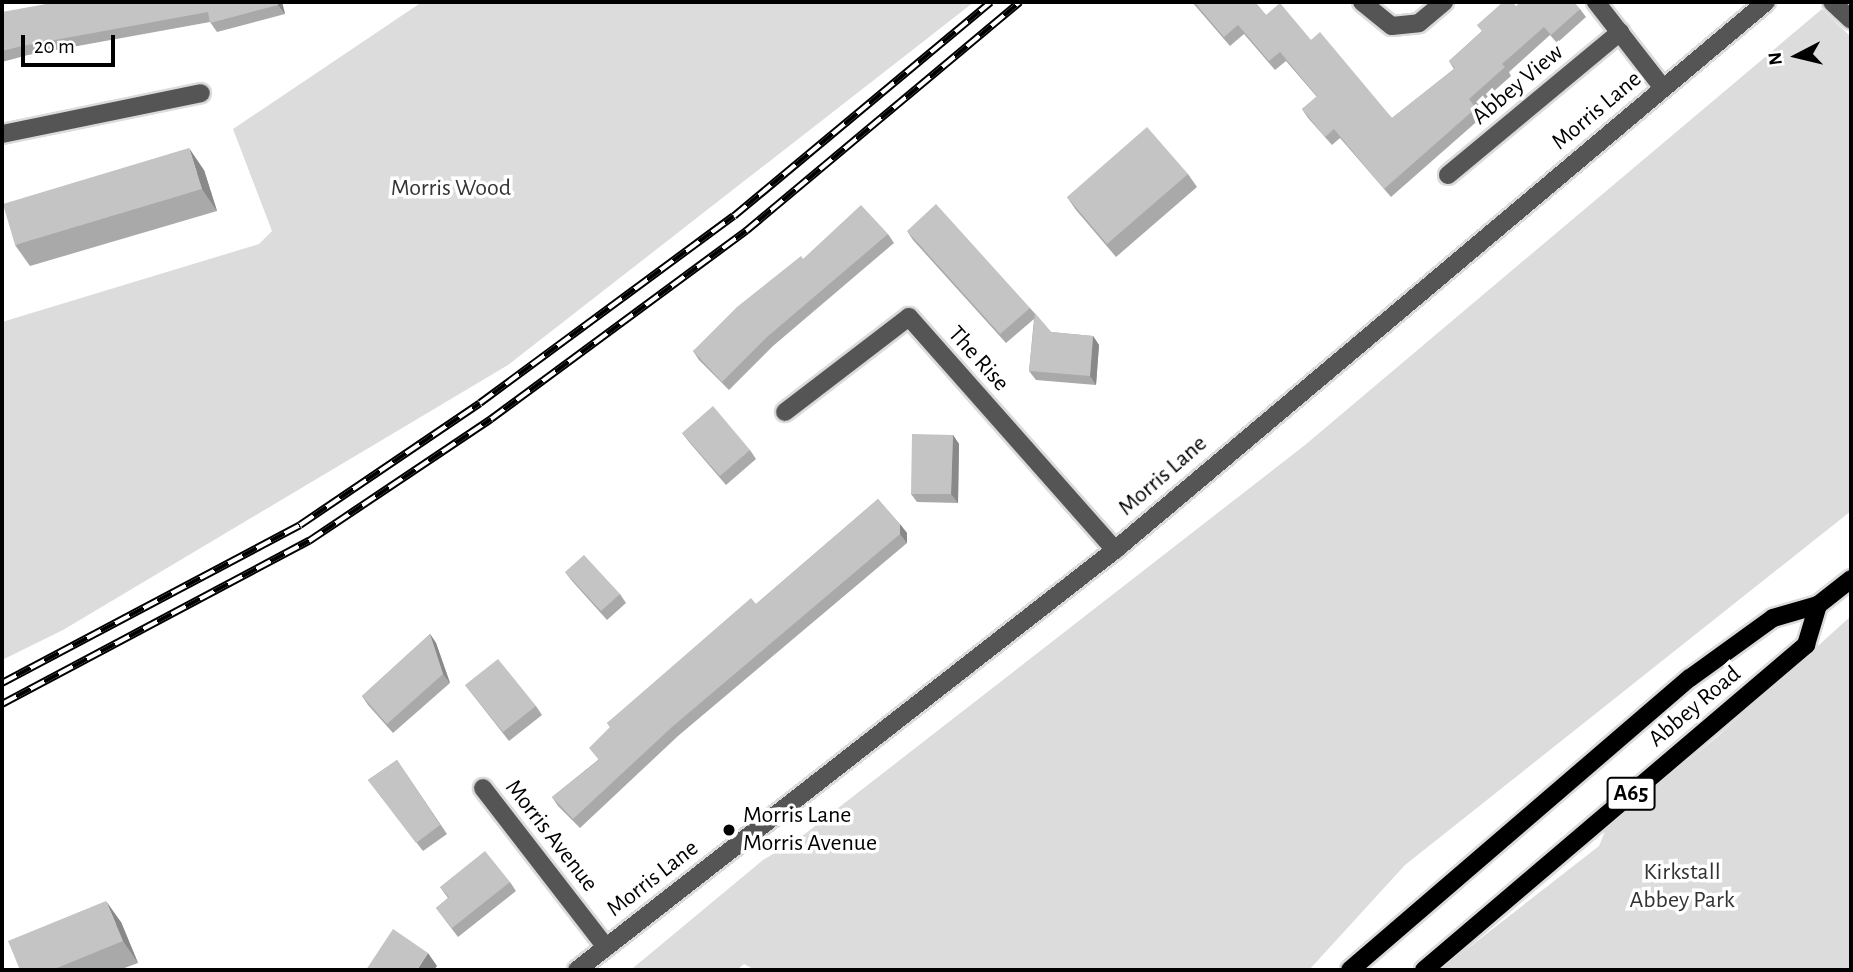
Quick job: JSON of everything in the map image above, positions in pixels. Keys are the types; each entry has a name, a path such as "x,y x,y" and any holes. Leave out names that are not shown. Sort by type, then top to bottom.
{"main road":[{"name":"A65","path":"1350,970 1690,678 1773,618 1818,606 1851,579"},
{"name":"Abbey Road","path":"1424,970 1805,645 1818,606"}],"street":[{"path":"1362,2 1392,26 1419,23 1444,2"},
{"path":"1595,2 1663,88"},
{"name":"Morris Lane","path":"577,970 1115,550 1766,2"},
{"path":"1832,2 1851,20"},
{"name":"Abbey View","path":"1448,175 1620,32"},
{"path":"2,134 201,93"},
{"name":"The Rise","path":"785,412 909,317 1115,550"},
{"name":"Morris Avenue","path":"482,788 606,947"}],"green space":[{"name":"Morris Wood","path":"422,2 974,2 508,365 63,630 2,660 2,322 259,244 272,231 233,129"},
{"path":"1822,9 1851,37 1851,511 1405,865 1309,970 755,970 744,964 737,970 633,968 763,860 797,840 1305,445"},
{"name":"Kirkstall Abbey Park","path":"1851,616 1851,970 1440,970 1599,846 1607,826 1717,737"}],"building":[{"path":"57,2 278,2 278,5 210,23 208,12 2,51 2,12"},
{"path":"1194,2 1255,2 1266,15 1280,3 1311,40 1320,32 1392,118 1455,68 1449,61 1482,31 1477,25 1503,2 1512,2 1516,6 1521,2 1574,2 1580,9 1551,35 1544,27 1502,64 1505,67 1469,99 1476,108 1384,189 1334,129 1325,137 1302,109 1317,96 1280,52 1269,61 1238,25 1224,37"},
{"path":"1147,127 1188,174 1107,244 1067,197"},
{"path":"189,148 202,189 15,245 3,204"},
{"path":"936,204 1030,308 1000,334 907,231"},
{"path":"861,205 888,234 767,337 722,382 693,351 737,307 801,256 803,259"},
{"path":"1035,313 1051,332 1093,336 1090,376 1029,371"},
{"path":"713,406 750,450 720,476 682,433"},
{"path":"912,434 953,435 951,494 911,494"},
{"path":"878,499 900,524 900,534 672,727 573,819 552,797 599,760 589,748 610,727 607,723 751,598 756,604"},
{"path":"584,555 620,594 601,611 565,572"},
{"path":"430,634 443,674 387,724 362,696"},
{"path":"498,659 536,706 503,732 465,685"},
{"path":"397,760 440,825 416,843 368,780"},
{"path":"485,851 510,882 452,928 436,908 449,897 440,887"},
{"path":"106,901 123,941 52,970 20,970 8,941"},
{"path":"393,929 428,953 417,970 366,970"}],"railway":[{"path":"2,683 300,525 480,403 734,216 991,2"},
{"path":"2,704 309,541 491,419 746,231 1020,2"}],"place":[{"name":"Morris Lane Morris Avenue","path":"729,830"}]}
